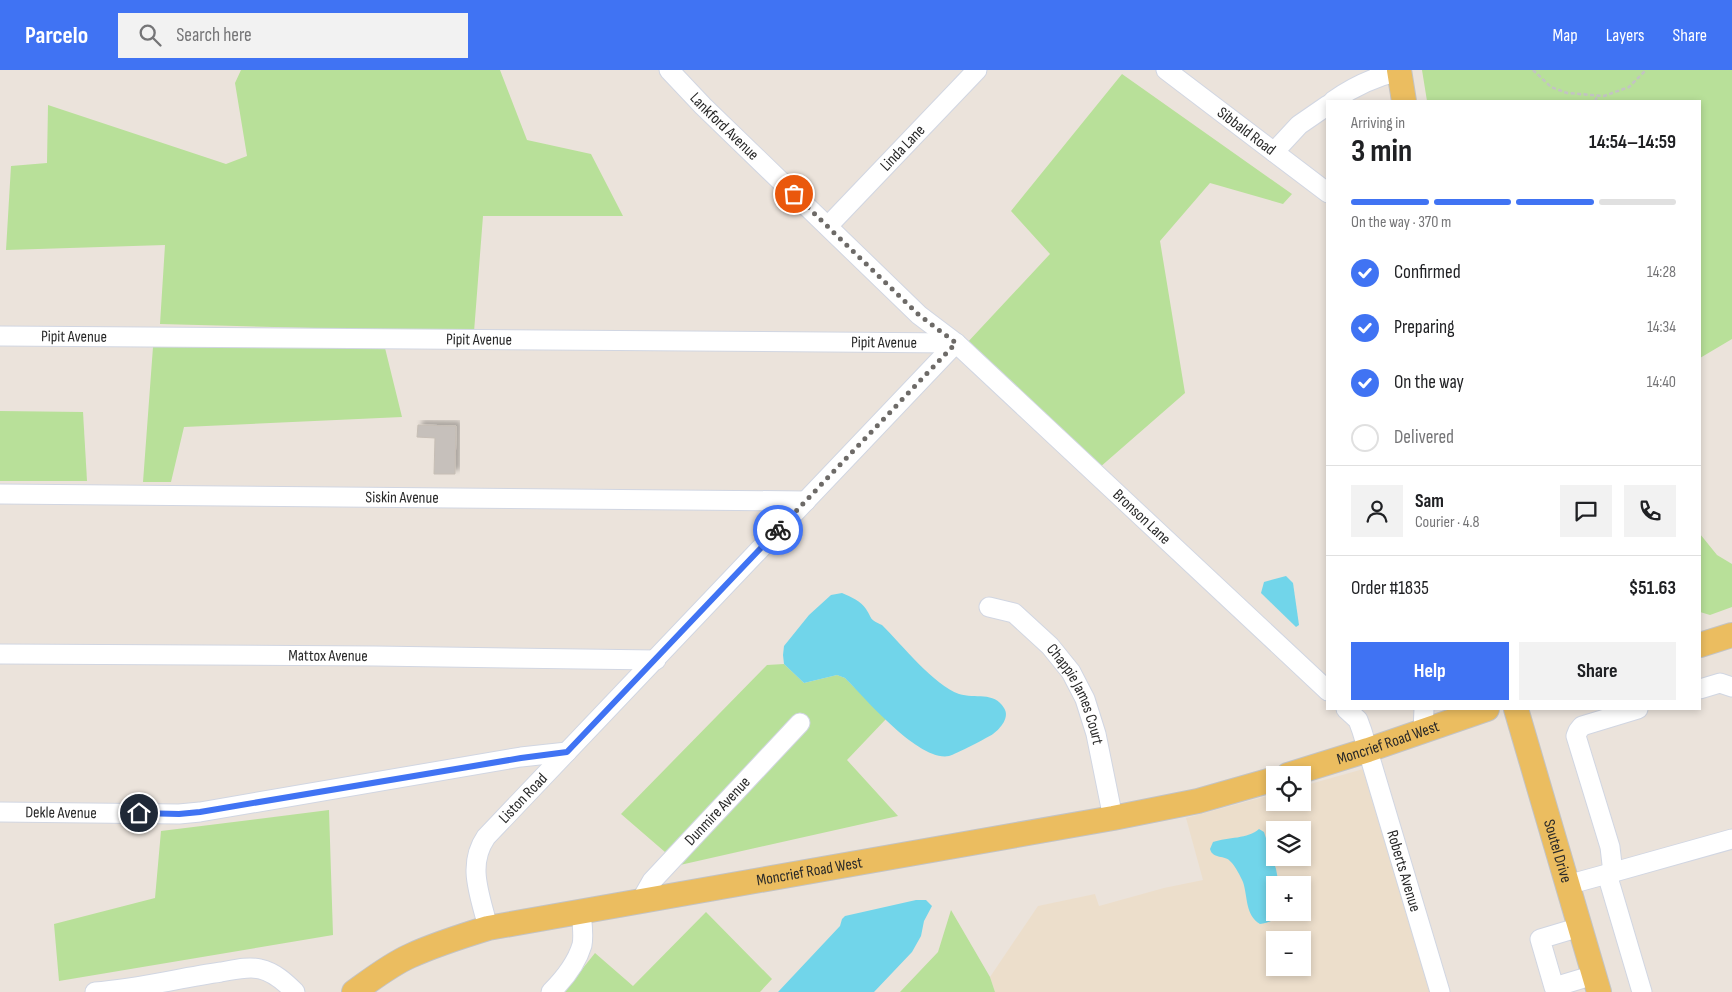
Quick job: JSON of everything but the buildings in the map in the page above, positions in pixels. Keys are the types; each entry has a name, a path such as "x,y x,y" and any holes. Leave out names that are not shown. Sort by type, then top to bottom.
{"main road":[{"path":"1399,70 1404,100"},
{"path":"1701,645 1732,635"},
{"name":"Moncrief Road West","path":"1311,768 1368,750 1424,720 1480,710"},
{"name":"Soutel Drive","path":"1516,710 1596,984"},
{"name":"Moncrief Road West","path":"354,992 379,974 409,957 443,942 488,928 1113,818 1198,800 1266,781"}],"street":[{"name":"Lankford Avenue","path":"669,70 703,106 919,315 956,343"},
{"name":"Linda Lane","path":"828,226 977,70"},
{"name":"Sibbald Road","path":"1166,70 1326,192"},
{"path":"1335,100 1354,87 1378,76 1399,70"},
{"path":"1274,152 1299,126 1326,107"},
{"name":"Pipit Avenue","path":"0,336 956,343"},
{"name":"Liston Road","path":"488,928 475,874 475,860 479,847 486,837 956,343"},
{"name":"Bronson Lane","path":"956,343 1326,689"},
{"name":"Siskin Avenue","path":"0,494 806,501"},
{"name":"Chappie James Court","path":"989,607 1014,613 1050,646 1071,672 1086,699 1096,734 1113,818"},
{"name":"Mattox Avenue","path":"0,654 656,660"},
{"path":"1701,689 1720,683 1732,687"},
{"path":"1347,710 1358,720 1368,750"},
{"path":"1635,710 1582,726 1576,736 1610,847 1610,874 1642,992"},
{"name":"Dunmire Avenue","path":"640,902 652,881 800,723"},
{"name":"Roberts Avenue","path":"1368,750 1440,992"},
{"name":"Dekle Avenue","path":"0,812 179,814 200,812 521,758 567,752"},
{"path":"1567,884 1610,874 1732,839"},
{"path":"551,992 562,981 575,961 582,944 581,912"},
{"path":"1580,927 1540,940 1554,987 1596,984"},
{"path":"95,992 121,991 182,978 259,968 275,975 295,992"}],"path":[{"path":"1533,70 1551,87 1567,93 1598,96 1604,96 1629,87 1646,70"},
{"path":"1596,100 1598,96"}],"shaded area":[{"path":"1367,768 1434,992 995,992 990,977 1038,906 1095,894 1099,906 1164,888 1203,880 1186,818 1266,796 1266,811 1311,811 1311,784"}],"green space":[{"path":"241,70 500,70 527,140 591,154 623,216 483,216 474,332 160,324 165,245 6,250 11,166 47,163 48,105 226,164 247,156 235,83"},
{"path":"1422,70 1732,70 1732,339 1701,357 1701,100 1427,100"},
{"path":"1122,74 1292,194 1283,204 1210,183 1160,241 1185,393 1099,468 966,344 1050,254 1011,211"},
{"path":"153,347 385,348 402,417 184,427 171,482 143,482"},
{"path":"0,411 83,412 87,481 0,481"},
{"path":"1701,535 1717,555 1732,564 1732,607 1710,615 1701,612"},
{"path":"784,664 804,683 837,675 845,678 886,719 847,760 898,816 680,865 621,814 767,665"},
{"path":"329,810 333,935 59,981 54,924 155,898 161,831"},
{"path":"951,910 990,977 995,992 900,992 938,952"},
{"path":"706,912 772,979 760,992 564,992 595,953 633,986"}],"water":[{"path":"1286,576 1293,583 1299,625 1296,627 1261,593 1264,582"},
{"path":"842,593 861,604 873,620 882,625 929,673 949,689 959,694 990,697 1000,703 1006,711 1006,715 999,729 990,736 953,755 937,755 923,749 893,727 845,678 837,675 804,683 784,664 784,646 809,615 831,595"},
{"path":"1259,829 1264,832 1266,838 1266,866 1275,866 1277,876 1266,876 1266,921 1271,921 1260,924 1249,911 1243,882 1235,866 1226,858 1214,855 1210,849 1213,842 1249,835"},
{"path":"916,900 926,900 932,906 924,921 921,936 912,952 874,992 778,992 840,926 845,916"}],"way so far":[{"path":"778,530 956,343 919,315 794,194"}],"route":[{"path":"139,813 179,814 200,812 521,758 567,752 778,530"}]}
